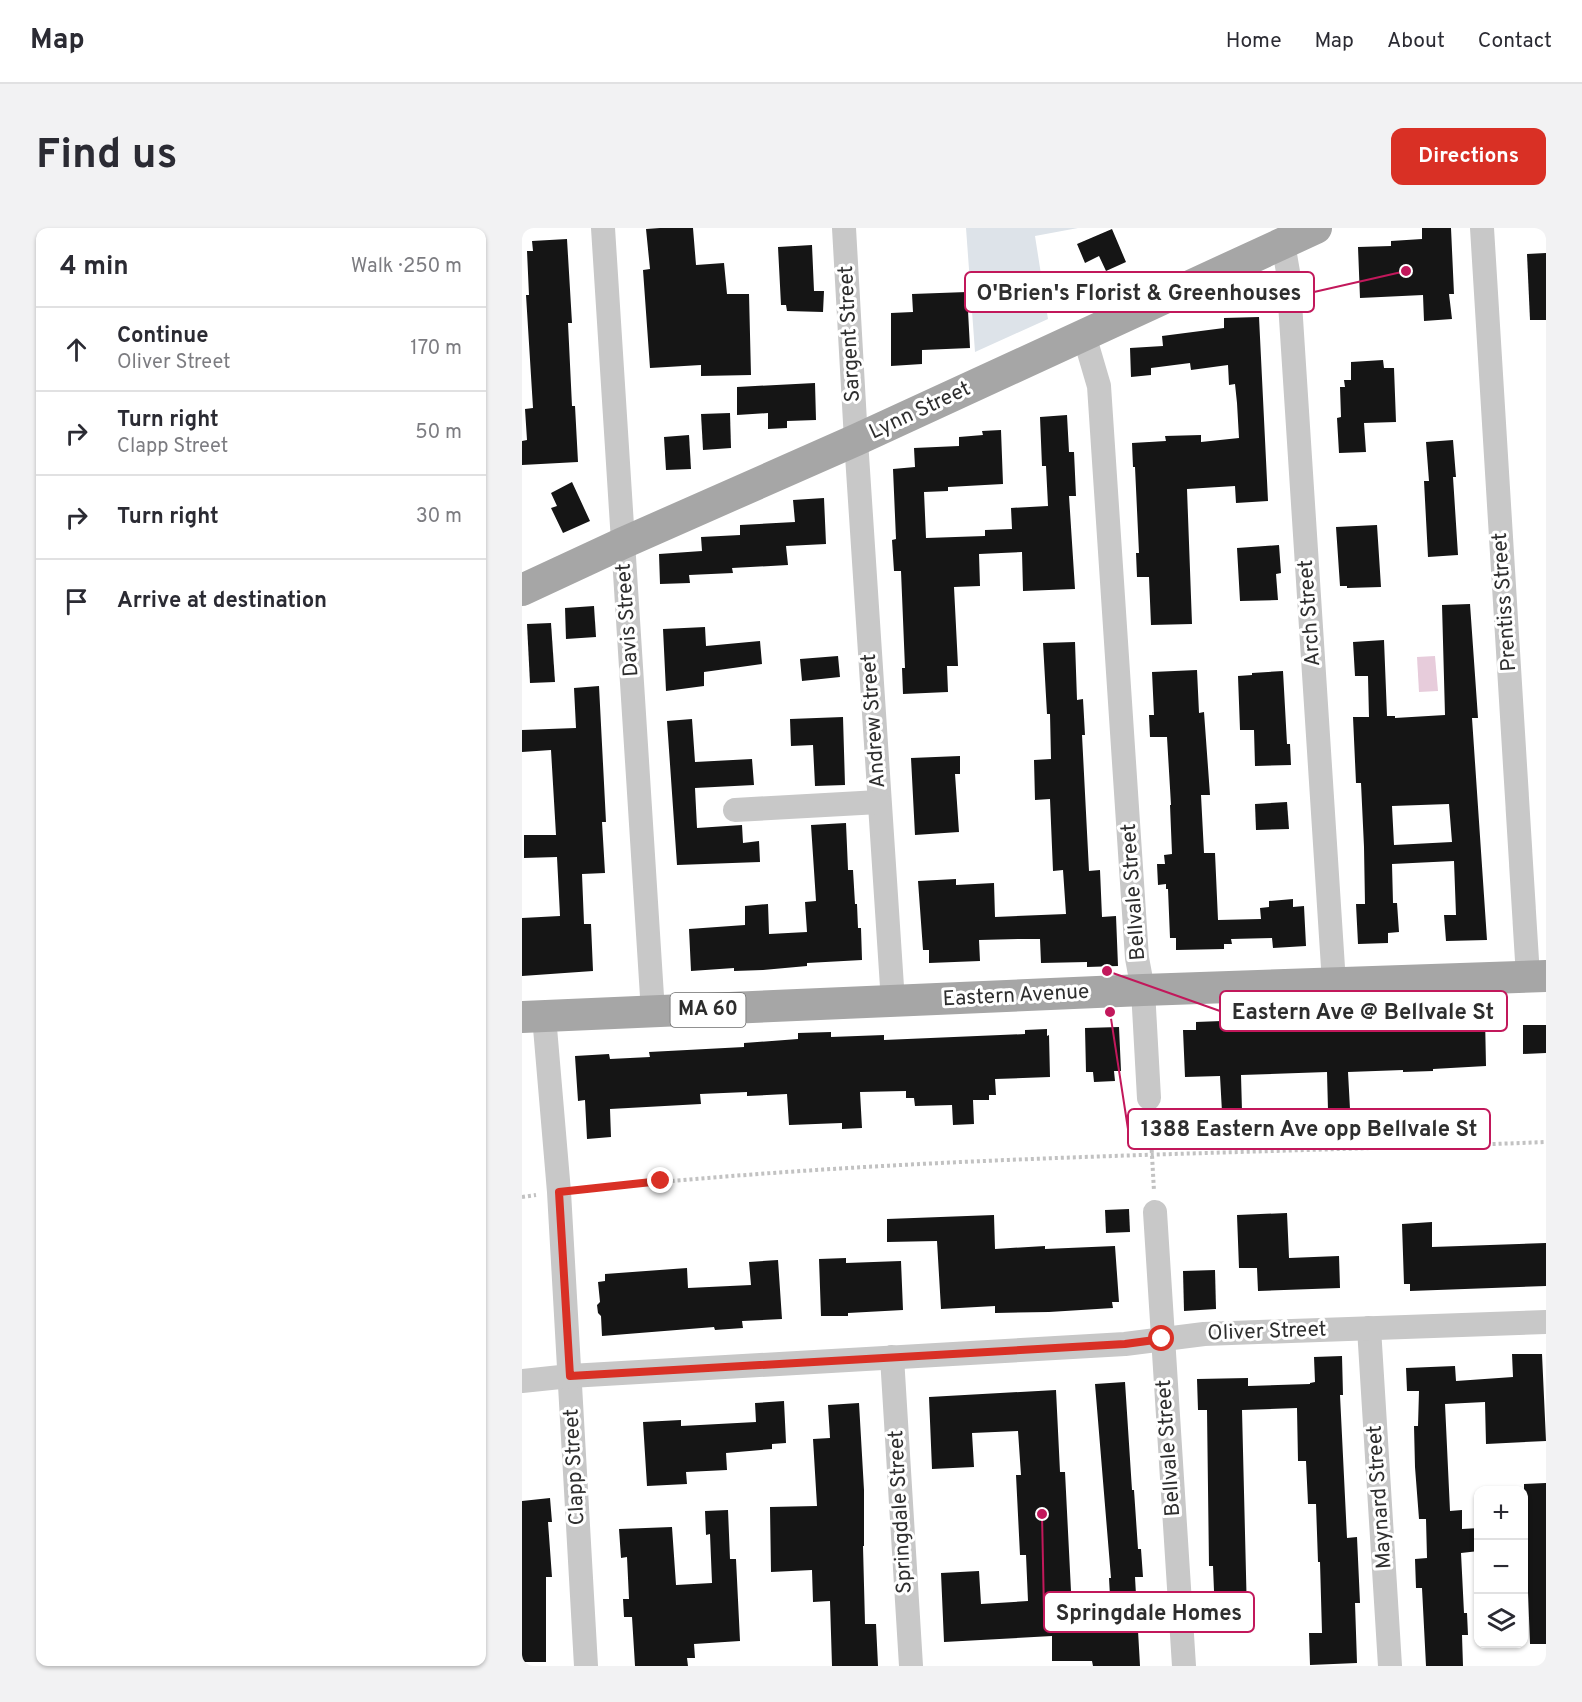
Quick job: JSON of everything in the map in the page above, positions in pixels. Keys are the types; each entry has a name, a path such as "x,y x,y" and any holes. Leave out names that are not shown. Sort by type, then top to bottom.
{"main road":[{"name":"Lynn Street","path":"522,590 856,440 1316,228"},
{"name":"Eastern Avenue","path":"533,1016 1537,976"}],"street":[{"name":"Davis Street","path":"603,228 653,1012"},
{"name":"Sargent Street","path":"844,228 856,440"},
{"name":"Prentiss Street","path":"1482,228 1537,976"},
{"name":"Arch Street","path":"1283,243 1288,272 1334,983"},
{"name":"Bellvale Street","path":"1084,335 1099,386 1149,1098"},
{"name":"Andrew Street","path":"856,440 893,1002"},
{"path":"735,810 879,802"},
{"name":"Clapp Street","path":"533,1016 559,1192 586,1666"},
{"name":"Bellvale Street","path":"1155,1212 1184,1666"},
{"name":"Oliver Street","path":"522,1381 570,1376 1125,1344 1197,1335 1546,1322"},
{"name":"Maynard Street","path":"1369,1328 1390,1666"},
{"name":"Springdale Street","path":"892,1358 910,1666"}],"path":[{"path":"1149,1098 1155,1212"},
{"path":"522,1197 682,1180 869,1166 1152,1154 1546,1142"}],"shaded area":[{"path":"966,228 1078,228 1035,236 1048,319 975,352"},
{"path":"1435,656 1438,691 1419,692 1417,657"}],"building":[{"path":"693,228 696,265 724,263 727,294 749,294 751,375 701,376 701,365 650,368 643,270 650,269 646,229"},
{"path":"1422,228 1451,228 1454,294 1449,294 1452,319 1424,321 1423,295 1360,298 1358,247 1391,246 1391,241 1422,239"},
{"path":"1112,229 1126,262 1106,271 1099,256 1085,263 1077,244"},
{"path":"567,239 572,323 568,323 572,406 575,406 578,462 522,465 522,441 527,440 525,409 533,408 526,295 529,295 527,251 533,251 532,241"},
{"path":"812,245 814,291 824,291 823,312 787,311 786,305 781,305 778,247"},
{"path":"1546,253 1546,320 1530,320 1527,254"},
{"path":"967,292 970,348 922,350 922,364 891,366 891,313 913,312 912,294"},
{"path":"1259,317 1268,501 1236,503 1235,486 1187,489 1192,624 1151,625 1149,577 1137,577 1136,553 1139,553 1132,443 1166,441 1165,436 1201,435 1201,442 1239,438 1237,403 1235,384 1229,385 1228,365 1191,370 1190,363 1151,368 1151,375 1131,377 1130,348 1163,346 1162,336 1224,328 1224,318"},
{"path":"1383,360 1384,368 1394,368 1396,422 1364,423 1366,452 1339,453 1337,418 1341,417 1340,387 1345,387 1344,380 1351,380 1351,362"},
{"path":"815,383 816,420 787,421 787,428 768,429 768,413 737,415 737,387"},
{"path":"730,413 731,448 703,450 701,414"},
{"path":"1067,415 1069,452 1074,452 1076,496 1069,496 1075,589 1023,591 1022,552 979,554 980,586 954,587 958,666 947,666 948,692 903,694 902,668 905,668 901,571 894,571 892,540 896,539 893,469 915,467 914,448 959,446 959,437 983,435 982,431 1001,430 1003,484 948,487 948,491 924,492 926,538 985,536 985,530 1012,529 1011,508 1048,506 1046,466 1042,466 1040,417"},
{"path":"689,435 691,469 666,470 664,437"},
{"path":"1453,440 1458,555 1428,557 1424,481 1429,481 1426,442"},
{"path":"572,482 590,521 563,533 551,508 557,506 551,493"},
{"path":"824,498 826,544 786,546 788,565 732,568 733,573 689,575 690,583 660,584 659,554 702,551 701,537 740,535 740,525 795,522 793,500"},
{"path":"1377,525 1381,587 1347,588 1347,586 1340,586 1336,527"},
{"path":"1279,545 1281,573 1276,574 1278,600 1240,601 1237,548"},
{"path":"1470,604 1478,718 1472,718 1487,940 1446,941 1444,915 1456,915 1454,861 1392,864 1393,903 1397,903 1399,932 1388,933 1388,943 1358,944 1356,904 1365,904 1364,847 1361,783 1356,783 1353,717 1369,717 1368,676 1355,676 1353,642 1384,640 1387,716 1395,716 1395,718 1445,715 1442,605","holes":["1449,804 1452,842 1394,845 1392,806"]},
{"path":"594,606 596,637 566,639 565,608"},
{"path":"551,623 555,682 530,683 527,624"},
{"path":"705,627 706,646 760,641 762,664 704,672 704,686 666,691 663,629"},
{"path":"1075,642 1077,700 1083,699 1085,735 1082,735 1089,871 1100,870 1102,917 1116,916 1118,966 1087,967 1087,962 1041,963 1040,939 979,940 980,961 929,963 929,950 923,950 918,881 956,879 956,885 994,883 995,917 1066,914 1063,870 1053,871 1050,799 1035,800 1034,760 1051,759 1050,714 1047,714 1043,643"},
{"path":"838,656 840,677 802,681 800,659"},
{"path":"1197,670 1199,713 1204,712 1210,795 1201,795 1204,853 1215,853 1218,920 1261,919 1260,908 1269,907 1269,901 1293,899 1293,907 1304,906 1306,946 1273,948 1272,938 1231,939 1232,944 1224,944 1224,949 1176,950 1176,938 1170,938 1168,889 1166,889 1166,884 1158,885 1157,864 1165,864 1164,855 1172,854 1167,737 1150,737 1149,715 1154,715 1152,672"},
{"path":"1283,671 1287,744 1290,744 1291,765 1255,766 1254,730 1240,730 1238,676"},
{"path":"599,686 606,822 602,822 605,873 582,874 584,924 591,924 593,971 522,976 522,918 560,916 557,857 524,858 524,835 556,835 551,750 522,752 522,730 576,728 574,688"},
{"path":"843,717 845,785 815,786 813,745 791,746 790,719"},
{"path":"692,719 695,762 752,759 754,785 695,788 697,828 742,825 743,843 759,841 760,862 677,865 667,721"},
{"path":"960,756 960,774 955,774 959,832 915,835 911,758"},
{"path":"1287,802 1289,829 1256,830 1255,804"},
{"path":"846,823 848,870 853,870 858,928 861,928 862,960 807,963 807,966 763,970 734,971 734,968 691,971 689,929 745,925 745,906 768,904 769,934 807,932 805,902 816,901 811,825"},
{"path":"1371,1010 1372,1020 1485,1017 1486,1066 1433,1069 1433,1071 1348,1072 1350,1109 1328,1110 1327,1072 1241,1075 1242,1111 1222,1112 1220,1076 1185,1077 1183,1030 1196,1030 1196,1022 1247,1020 1247,1015"},
{"path":"1523,1025 1546,1025 1546,1053 1523,1054"},
{"path":"1119,1027 1121,1071 1114,1071 1115,1081 1094,1082 1093,1072 1086,1072 1085,1028"},
{"path":"1047,1029 1050,1077 995,1079 996,1095 989,1095 989,1100 973,1100 974,1124 953,1125 952,1105 915,1106 914,1098 906,1098 906,1091 860,1092 862,1128 842,1129 842,1123 789,1125 787,1094 747,1096 747,1092 700,1094 701,1104 610,1109 611,1137 587,1139 585,1100 578,1101 575,1056 609,1054 610,1059 650,1057 649,1052 744,1047 744,1043 798,1039 798,1033 831,1032 831,1037 884,1035 884,1040 1025,1034 1025,1030"},
{"path":"1129,1209 1130,1232 1106,1233 1105,1210"},
{"path":"1287,1213 1289,1258 1339,1256 1340,1288 1258,1291 1257,1268 1239,1268 1237,1215"},
{"path":"994,1215 995,1249 1115,1246 1119,1302 1112,1302 1113,1308 1049,1312 995,1313 995,1306 941,1309 937,1241 887,1242 887,1219"},
{"path":"1432,1222 1432,1247 1546,1243 1546,1286 1410,1291 1410,1284 1404,1284 1402,1224"},
{"path":"846,1258 846,1263 901,1261 903,1310 848,1313 848,1316 821,1316 819,1259"},
{"path":"778,1260 782,1319 742,1321 743,1328 715,1330 714,1327 602,1336 601,1316 597,1305 600,1302 598,1282 605,1281 605,1274 687,1268 688,1288 751,1285 749,1262"},
{"path":"1215,1270 1216,1309 1184,1311 1183,1271"},
{"path":"1512,1354 1542,1354 1546,1441 1486,1444 1485,1402 1445,1404 1450,1511 1462,1510 1462,1529 1474,1528 1474,1552 1461,1553 1464,1613 1467,1613 1468,1635 1462,1635 1463,1666 1426,1666 1422,1588 1416,1588 1415,1559 1427,1558 1426,1519 1419,1519 1415,1467 1414,1426 1418,1426 1419,1391 1407,1391 1406,1368 1455,1366 1456,1381 1513,1377"},
{"path":"1342,1356 1343,1395 1340,1395 1347,1538 1357,1537 1360,1603 1355,1603 1357,1663 1310,1665 1309,1633 1322,1633 1320,1562 1318,1562 1316,1504 1308,1504 1306,1461 1298,1461 1297,1408 1242,1410 1247,1615 1215,1616 1213,1566 1209,1566 1207,1410 1198,1410 1197,1379 1248,1378 1248,1386 1310,1384 1315,1382 1314,1357"},
{"path":"1125,1382 1132,1490 1134,1490 1138,1549 1141,1549 1143,1577 1135,1577 1140,1666 1093,1666 1092,1661 1052,1661 1052,1636 944,1642 941,1573 979,1571 981,1604 1028,1601 1026,1555 1020,1555 1016,1475 1021,1475 1018,1431 972,1433 974,1467 932,1469 929,1397 1056,1390 1060,1472 1065,1472 1071,1591 1066,1591 1068,1633 1112,1633 1109,1578 1111,1578 1095,1384"},
{"path":"784,1401 786,1443 772,1444 772,1449 726,1453 727,1470 686,1472 687,1484 647,1486 643,1422 681,1420 681,1426 756,1422 755,1403"},
{"path":"859,1403 864,1490 865,1624 876,1624 878,1666 832,1666 830,1601 813,1602 812,1570 771,1572 770,1507 817,1506 813,1439 830,1438 828,1405"},
{"path":"1546,1483 1546,1644 1530,1644 1528,1486 1524,1484"},
{"path":"550,1498 552,1522 548,1522 552,1577 546,1577 546,1662 522,1662 522,1501"},
{"path":"728,1510 730,1559 736,1559 740,1641 694,1644 695,1658 687,1658 688,1666 635,1666 632,1617 624,1617 623,1599 629,1599 627,1557 621,1558 619,1529 672,1527 676,1585 712,1583 710,1534 706,1535 705,1511"}],"place":[{"name":"O'Brien's Florist & Greenhouses","path":"1406,271"},
{"name":"Eastern Ave @ Bellvale St","path":"1107,971"},
{"name":"1388 Eastern Ave opp Bellvale St","path":"1110,1012"},
{"name":"Springdale Homes","path":"1042,1514"}],"route":[{"path":"661,1181 559,1192 570,1376 1125,1344 1162,1339"}]}
